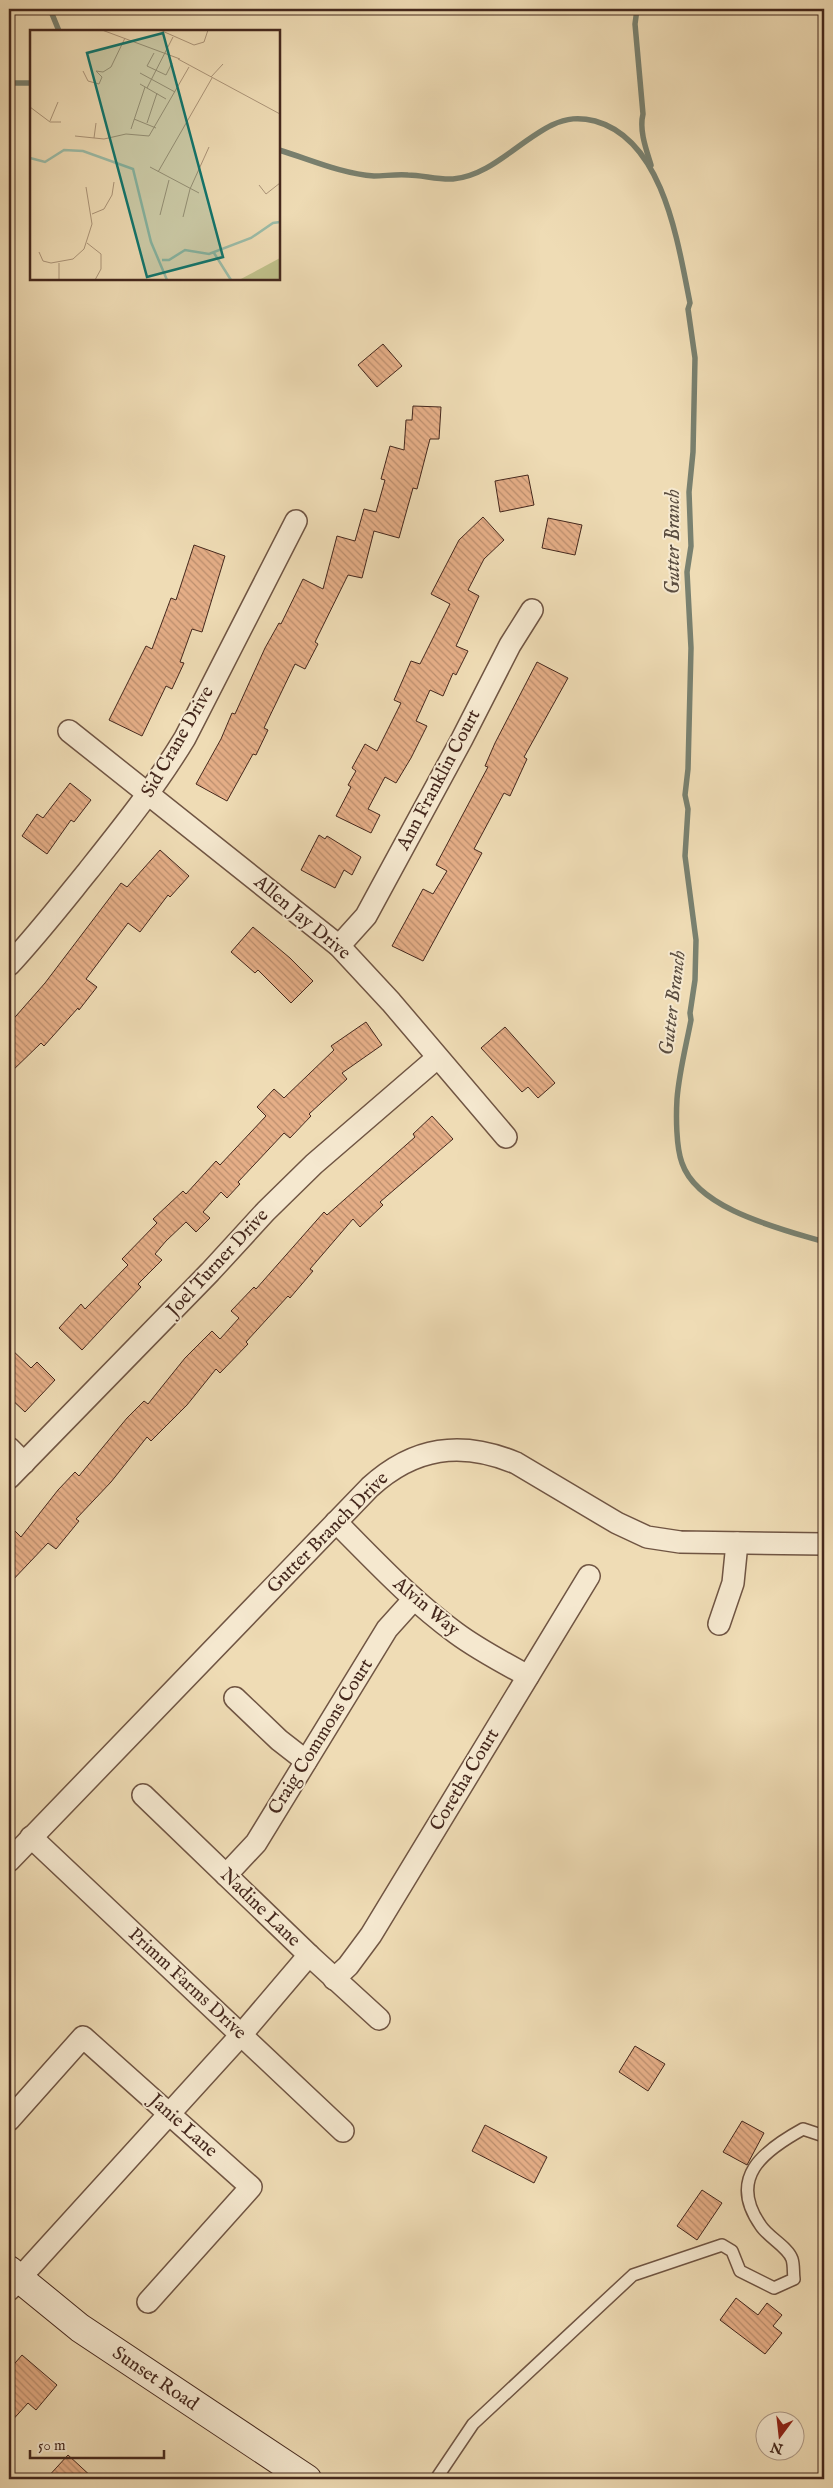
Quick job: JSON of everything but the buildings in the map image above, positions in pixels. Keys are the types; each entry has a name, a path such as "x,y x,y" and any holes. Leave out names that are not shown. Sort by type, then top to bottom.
{"main road":[{"name":"Sunset Road","path":"12,2280 134,2366 307,2479"}],"street":[{"name":"Sid Crane Drive","path":"9,965 31,941 148,796 185,738 296,521"},
{"name":"Ann Franklin Court","path":"339,946 366,916 462,739 510,645 532,610"},
{"name":"Allen Jay Drive","path":"69,731 148,796 339,946 391,1002 506,1137"},
{"name":"Joel Turner Drive","path":"9,1478 16,1456 314,1164 437,1058"},
{"name":"Gutter Branch Drive","path":"9,1861 370,1487 394,1468 431,1453 455,1449 498,1455 516,1463 617,1523 648,1537 680,1542 824,1544"},
{"name":"Alvin Way","path":"336,1522 414,1599 465,1639 528,1676"},
{"path":"719,1624 734,1583 737,1543"},
{"name":"Coretha Court","path":"334,1978 348,1966 371,1935 589,1576"},
{"name":"Craig Commons Court","path":"226,1875 256,1843 387,1629 414,1599"},
{"path":"235,1698 279,1740 306,1761"},
{"name":"Nadine Lane","path":"143,1795 309,1955 379,2018"},
{"name":"Primm Farms Drive","path":"32,1837 343,2131"},
{"path":"12,2280 169,2114 241,2035 309,1955"},
{"name":"Janie Lane","path":"9,2120 83,2037 251,2187 148,2302"}],"lane":[{"path":"436,2479 473,2424 634,2274 722,2245 732,2251 740,2271 774,2288 794,2278 792,2258 761,2226 748,2200 750,2170 776,2143 803,2129 824,2136"}],"waterway":[{"path":"50,9 59,30"},
{"path":"637,9 635,24 643,114 642,126 651,165"},
{"name":"Gutter Branch","path":"9,83 30,83"},
{"name":"Gutter Branch","path":"280,150 362,175 413,175 453,179 479,172 492,165 552,125 573,119 584,119 595,121 618,132 637,149 652,171 664,197 680,252 690,303 688,309 695,358 693,452 689,492 691,546 687,572 691,648 688,769 685,795 688,809 685,856 696,940 691,1020 677,1099 679,1149 682,1163 691,1179 705,1193 723,1205 765,1224 824,1242"}]}
